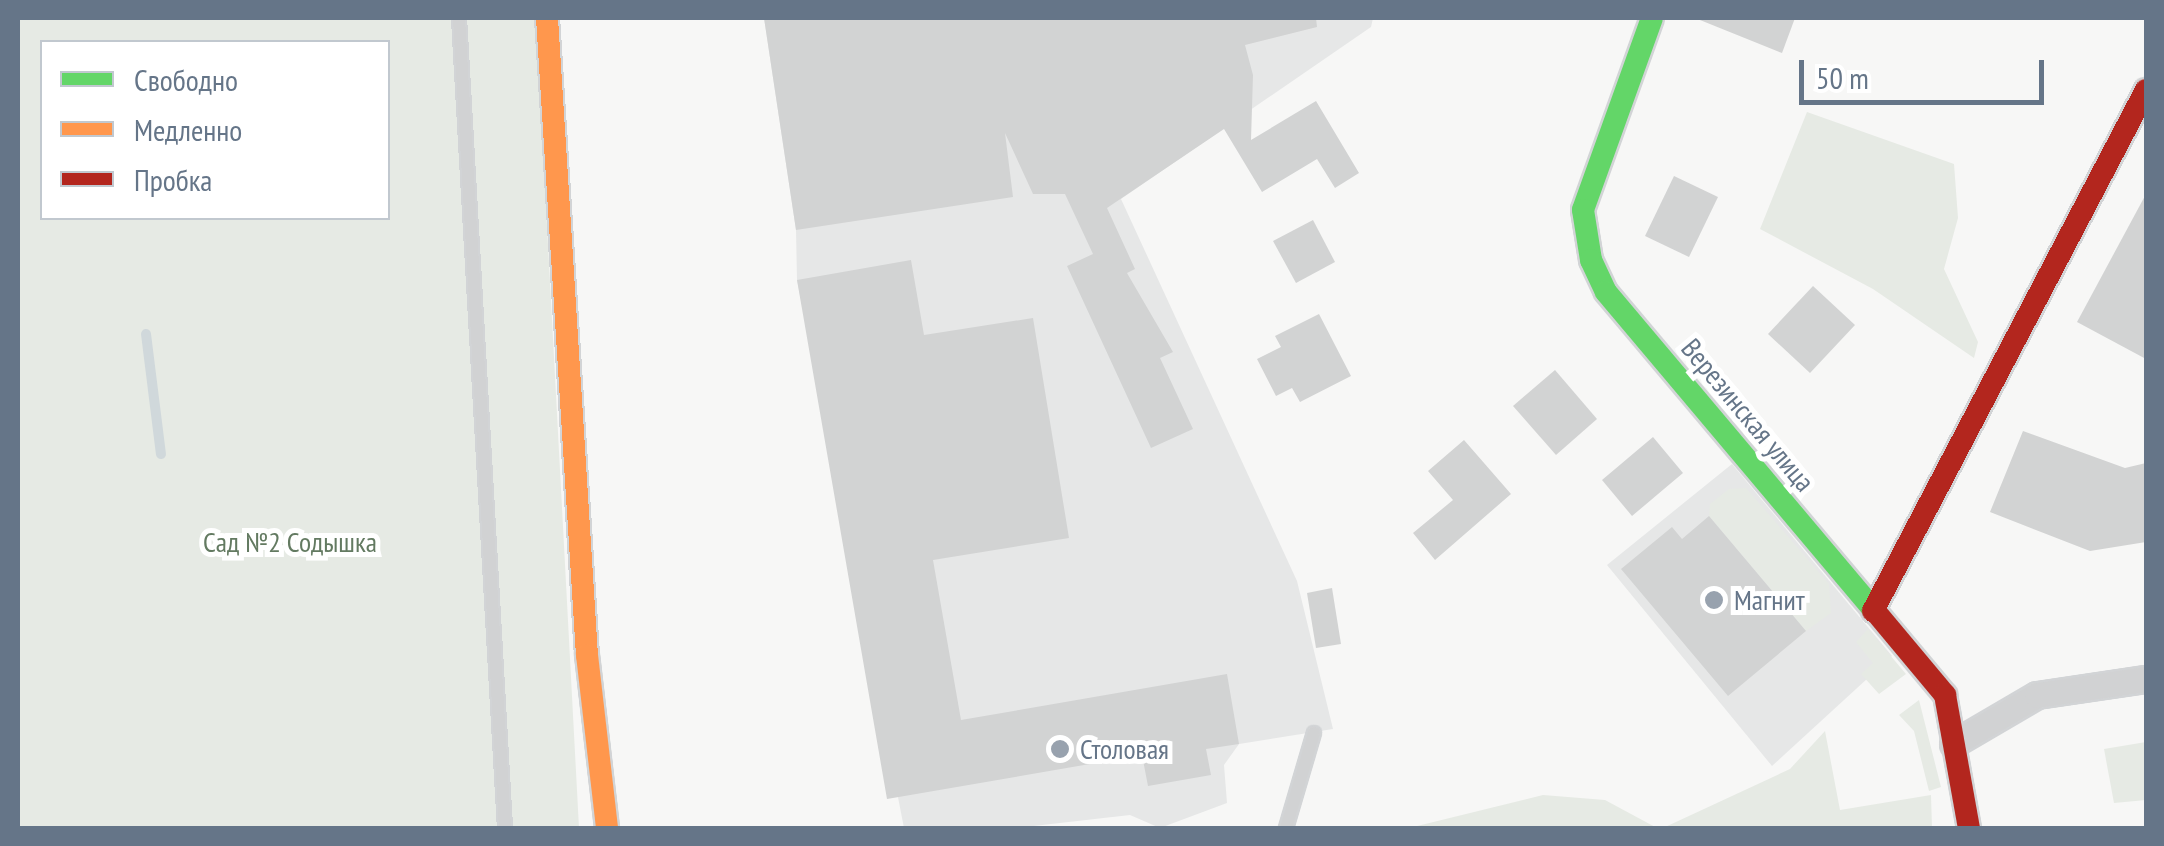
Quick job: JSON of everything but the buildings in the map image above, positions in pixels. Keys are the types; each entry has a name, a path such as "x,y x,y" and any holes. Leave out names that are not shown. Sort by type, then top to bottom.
{"street":[{"path":"547,18 588,656 608,828"},
{"name":"Верезинская улица","path":"1652,18 1583,210 1590,260 1606,292 1944,696 1969,828"},
{"path":"1873,610 2146,90"},
{"path":"1953,744 2037,695 2146,680"}],"lane":[{"path":"459,18 506,828"},
{"path":"1286,828 1314,733"}],"shaded area":[{"path":"764,18 1373,18 1371,27 1121,199 1297,581 1333,729 1239,744 1224,765 1227,803 1160,828 1130,815 1015,828 904,828 797,280 796,230"},
{"path":"1732,464 1892,656 1772,766 1607,565"}],"green space":[{"name":"Сад №2 Содышка","path":"18,18 536,18 579,828 18,828"},
{"path":"1807,112 1954,164 1958,218 1944,269 1978,342 1974,358 1873,289 1760,229"},
{"path":"1746,488 1829,584 1831,613 1806,631 1709,516 1710,504 1729,489"},
{"path":"1868,629 1906,674 1879,694 1861,674 1873,663 1856,642"},
{"path":"1919,700 1941,787 1929,791 1914,731 1899,715"},
{"path":"1825,731 1840,810 1931,795 1932,828 1663,828 1790,769"},
{"path":"2146,742 2146,800 2114,803 2104,749"},
{"path":"1543,795 1605,800 1657,828 1409,828"}],"waterway":[{"path":"146,334 161,454"}],"traffic: fast":[{"path":"1652,18 1583,210 1591,260 1606,292 1874,610"}],"traffic: slow":[{"path":"547,18 587,655 607,828"}],"traffic: jam":[{"path":"1873,611 2146,90"},
{"path":"1874,610 1945,695 1969,828"}],"place":[{"name":"Магнит","path":"1714,600"},
{"name":"Столовая","path":"1060,749"}]}
